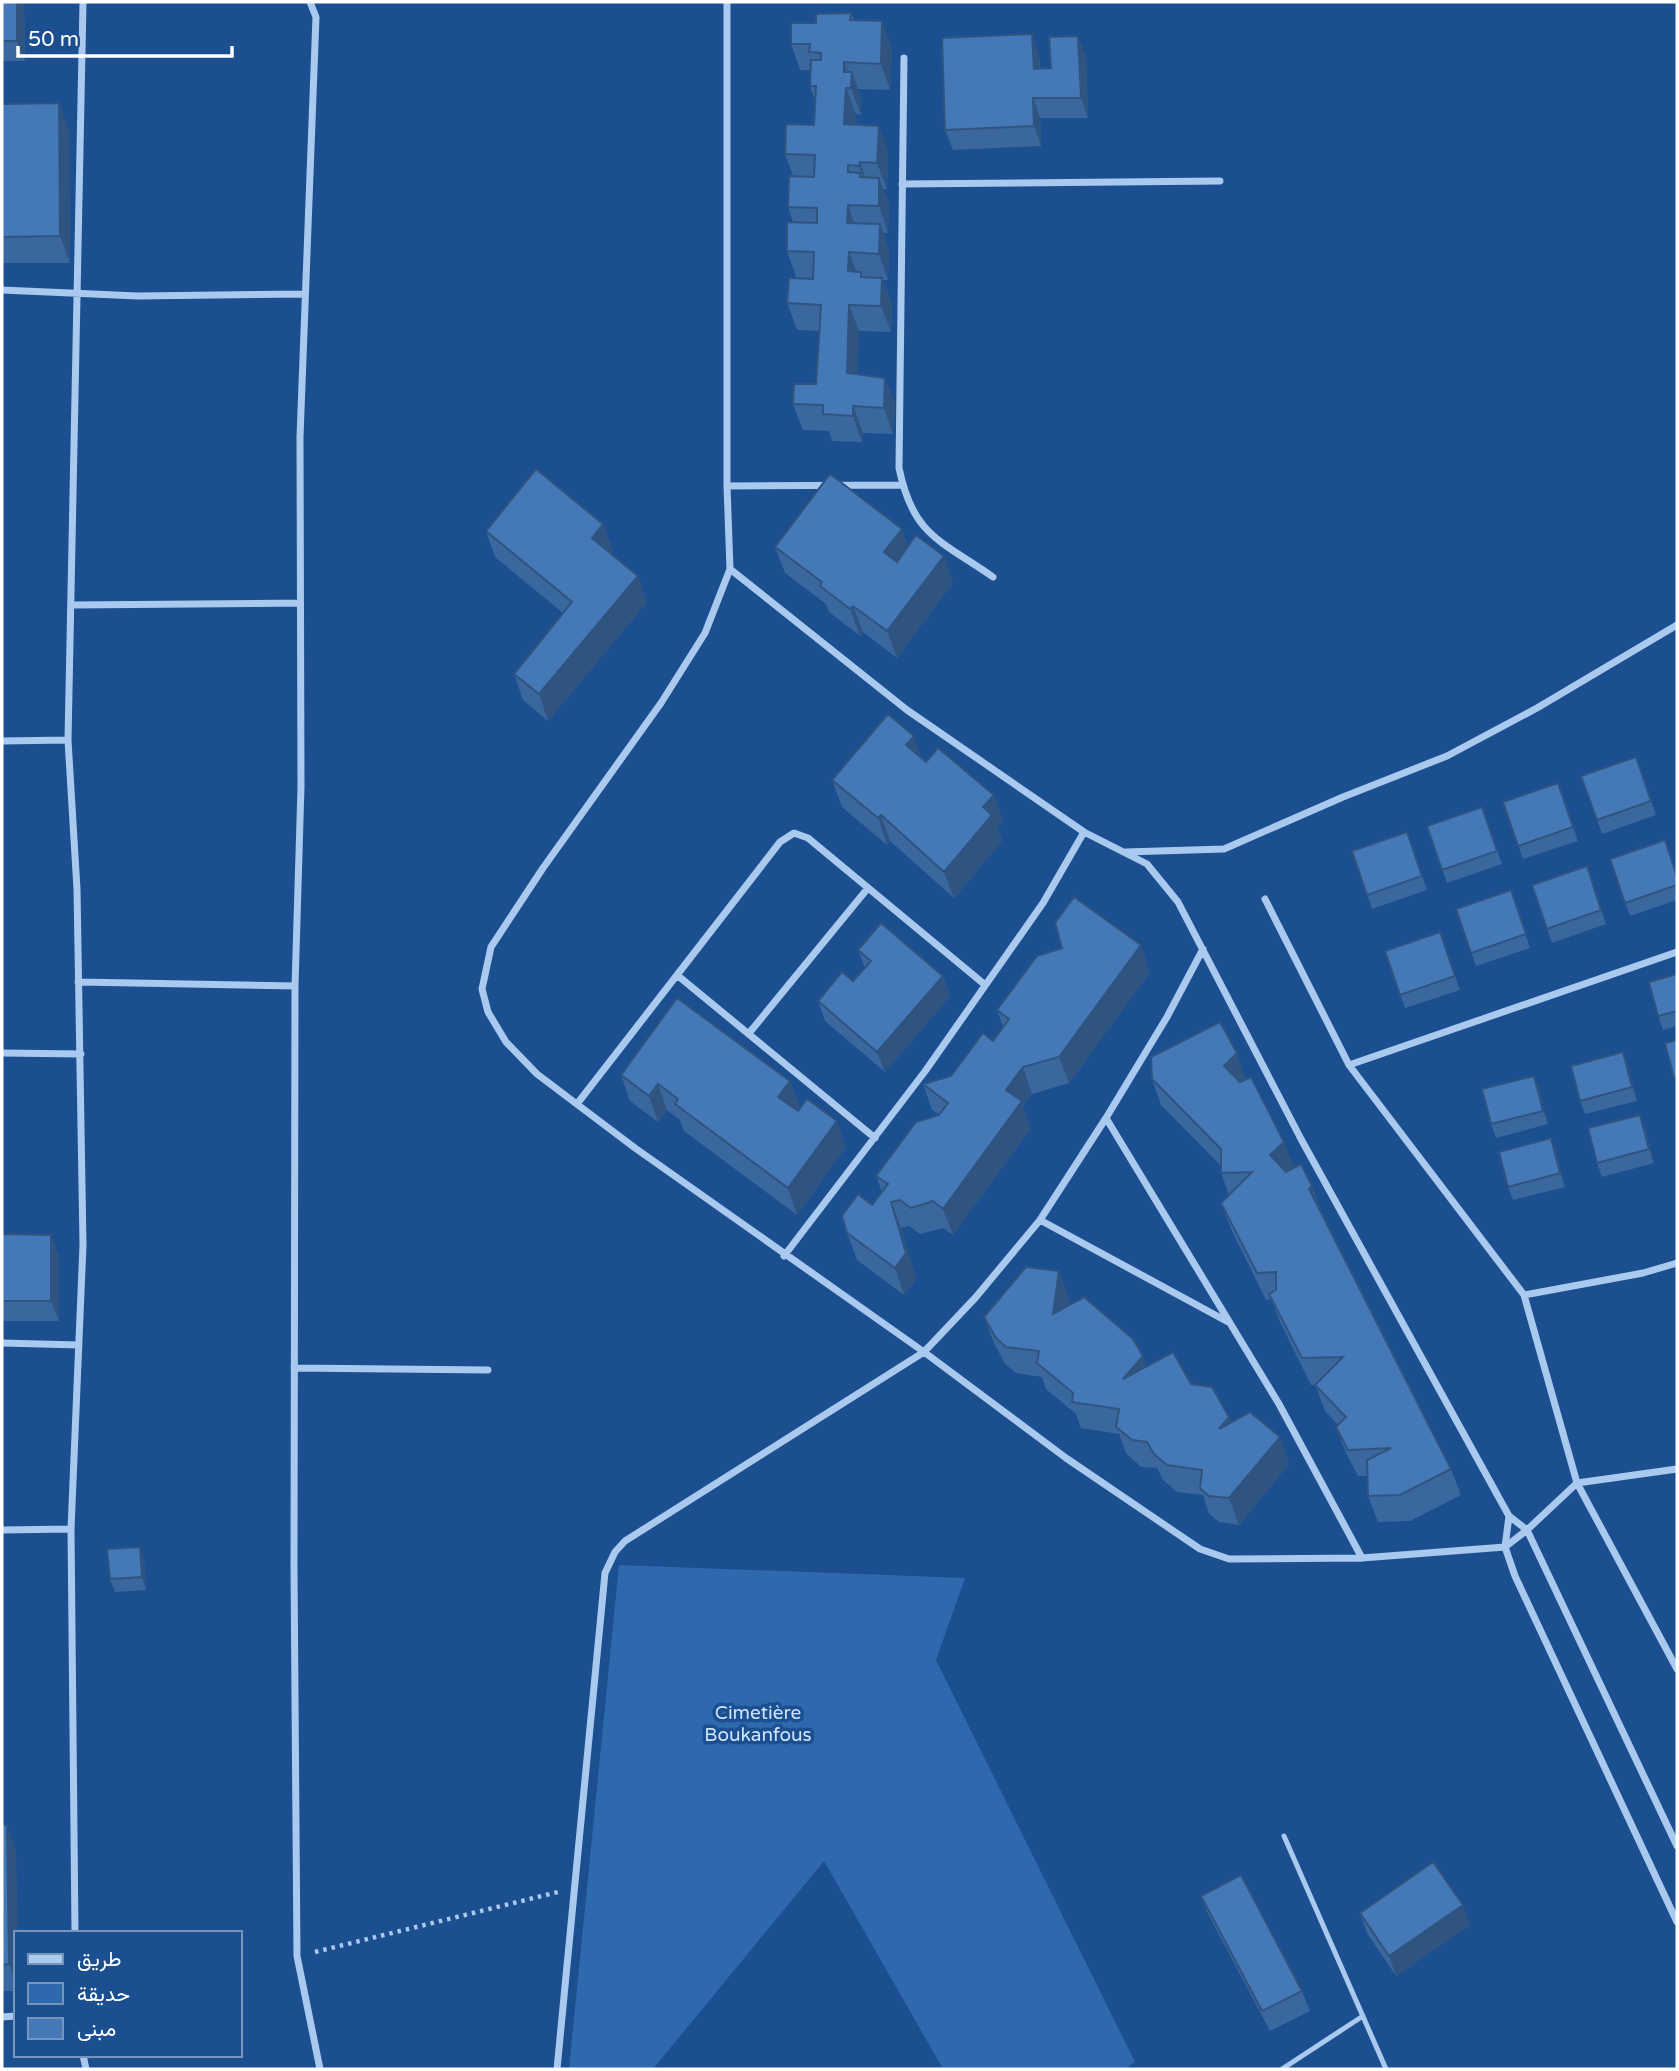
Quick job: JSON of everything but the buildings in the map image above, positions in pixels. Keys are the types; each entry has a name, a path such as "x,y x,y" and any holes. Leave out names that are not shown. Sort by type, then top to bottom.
{"street":[{"path":"75,1931 71,1529 83,1245 77,889 68,740 83,2"},
{"path":"310,2 316,17 305,294 299,603 301,787 295,986 294,1367 297,1956 320,2069"},
{"path":"727,2 727,486 730,569 705,633 661,703 542,868 491,947 482,989 488,1012 506,1042 537,1074 784,1256 924,1352 1066,1458 1200,1549 1229,1559 1362,1558 1505,1547 1577,1483 1677,1469"},
{"path":"904,58 899,468 905,499 923,529 993,577"},
{"path":"902,184 1220,181"},
{"path":"2,290 76,294 305,294"},
{"path":"727,486 903,485"},
{"path":"730,569 907,710 1084,832 1147,864 1178,902 1301,1139 1508,1516 1527,1530 1677,1846"},
{"path":"72,605 299,603"},
{"path":"1125,852 1224,849 1343,796 1447,756 1537,708 1677,625"},
{"path":"2,741 68,740"},
{"path":"784,1256 875,1138 1043,902 1084,832"},
{"path":"577,1104 780,842 794,833 808,838 984,984"},
{"path":"750,1032 868,888"},
{"path":"1265,898 1349,1066 1524,1295 1577,1483 1677,1669"},
{"path":"557,2069 605,1573 615,1552 625,1541 924,1352 976,1297 1040,1220 1167,1017 1203,949"},
{"path":"1349,1066 1677,951"},
{"path":"677,975 750,1032 875,1138"},
{"path":"78,982 295,986"},
{"path":"2,1053 81,1054"},
{"path":"1106,1118 1231,1324 1362,1558"},
{"path":"1040,1220 1231,1324"},
{"path":"1524,1295 1643,1273 1677,1263"},
{"path":"2,1343 79,1345"},
{"path":"294,1367 488,1370"},
{"path":"1508,1516 1505,1547 1677,1922"},
{"path":"2,1531 71,1529"}],"lane":[{"path":"1284,1836 1386,2069"},
{"path":"1282,2069 1363,2016"}],"path":[{"path":"297,1956 574,1888"}],"green space":[{"name":"Cimetière Boukanfous","path":"619,1565 965,1578 936,1660 1135,2062 1125,2069 943,2069 824,1861 653,2069 569,2069"}]}
